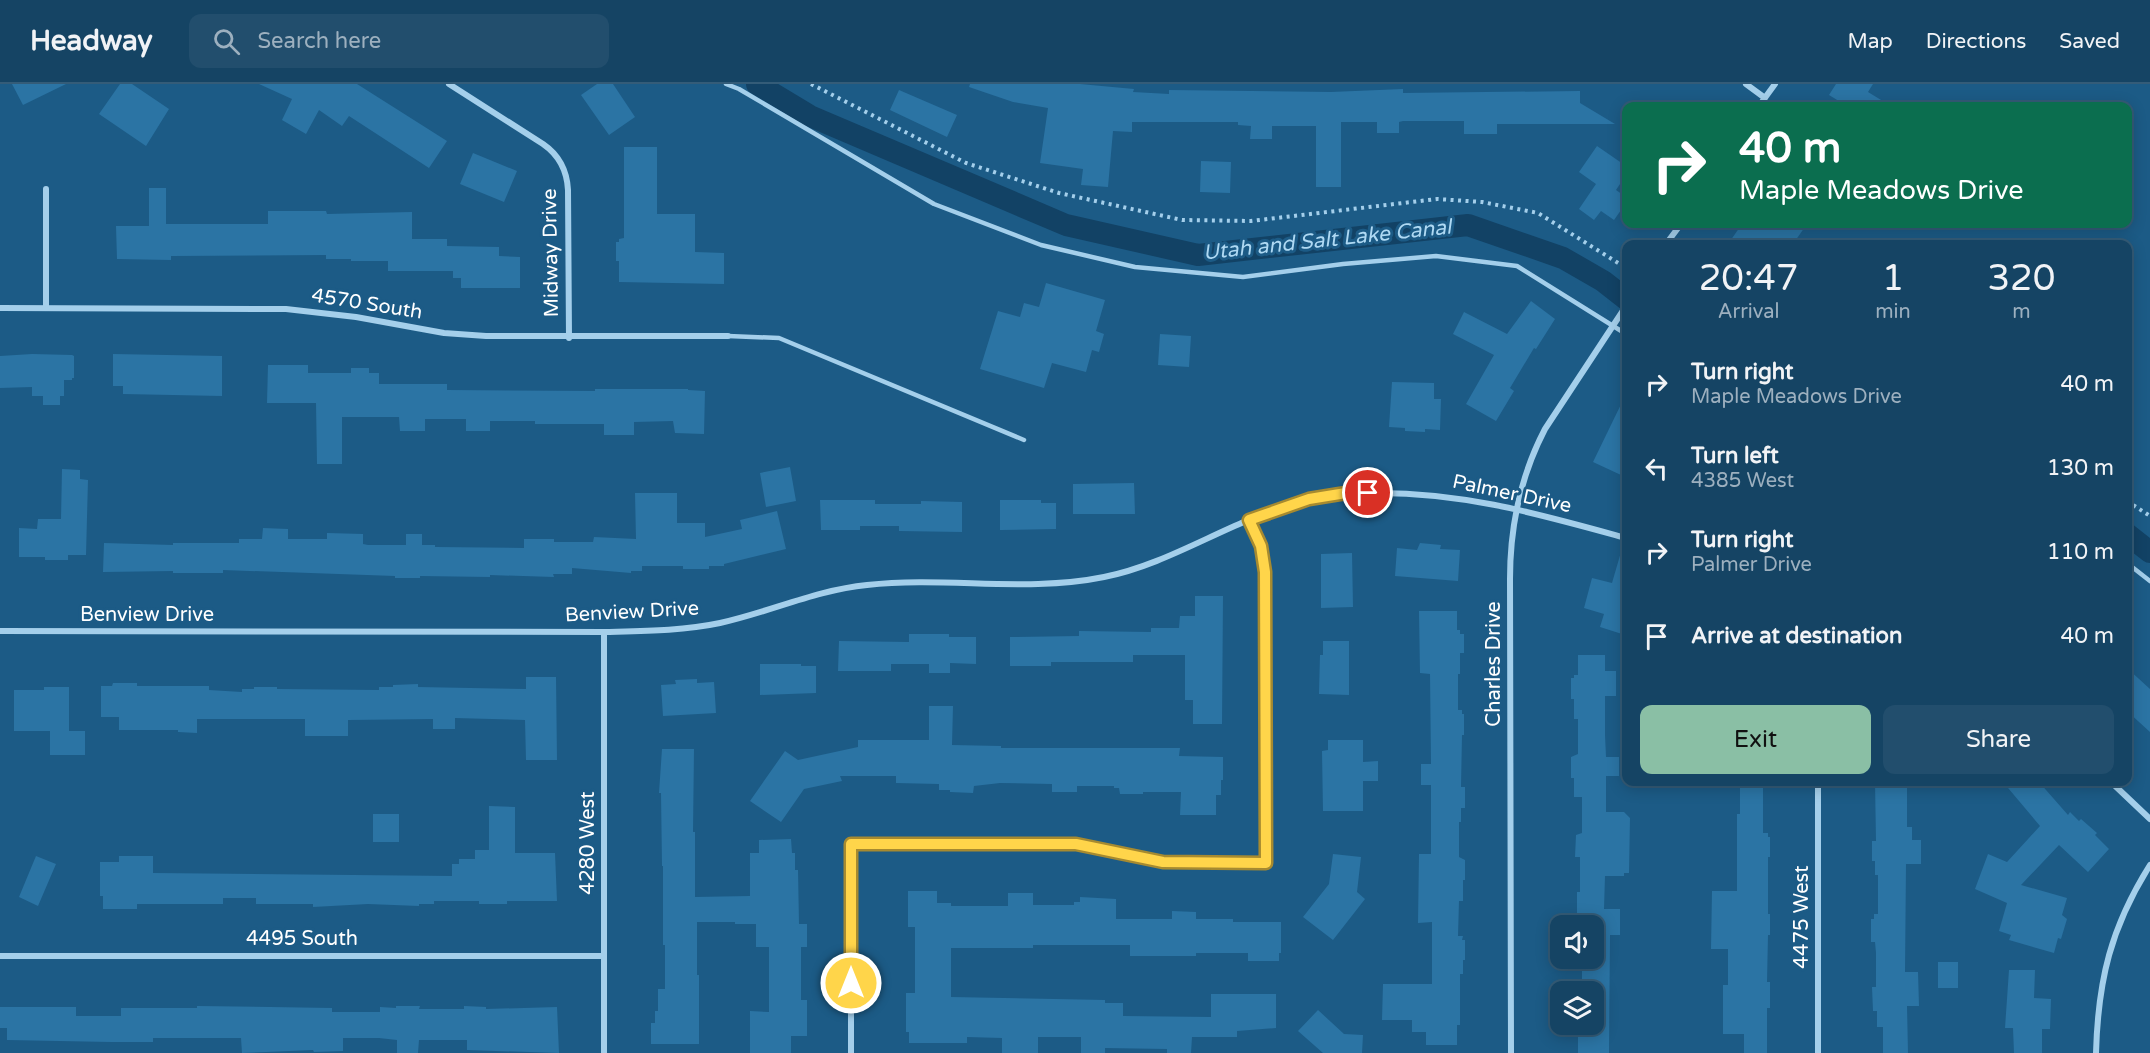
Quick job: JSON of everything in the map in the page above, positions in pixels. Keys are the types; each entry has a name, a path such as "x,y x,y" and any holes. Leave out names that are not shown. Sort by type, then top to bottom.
{"street":[{"name":"Midway Drive","path":"449,84 551,150 566,173 569,338"},
{"path":"1746,84 1765,98"},
{"path":"1762,102 1775,84"},
{"path":"46,189 46,308"},
{"name":"4570 South","path":"0,308 286,309 356,317 465,335 508,338 729,336"},
{"name":"Charles Drive","path":"1511,1053 1510,579 1512,537 1517,508 1535,447 1622,312"},
{"name":"Palmer Drive","path":"1249,520 1309,499 1346,493 1390,492 1439,495 1517,508 1622,537"},
{"path":"851,1053 851,844 1076,844 1163,862 1266,863 1265,572 1261,546 1249,520"},
{"name":"Benview Drive","path":"0,631 604,633 689,628 717,624 809,596 866,585 900,583 1048,584 1104,577 1155,561 1249,520"},
{"name":"4280 West","path":"604,633 604,1053"},
{"name":"4475 West","path":"1818,786 1818,1053"},
{"path":"2115,786 2150,819"},
{"path":"2096,1053 2097,1015 2104,970 2116,929 2134,891 2150,865"},
{"name":"4495 South","path":"0,956 604,956"}],"lane":[{"path":"726,84 934,204 1041,245 1135,267 1244,277 1343,264 1436,256 1517,266 1622,332"},
{"path":"729,336 779,338 1024,440"},
{"path":"2132,567 2150,581"}],"path":[{"path":"811,84 966,162 1070,196 1182,220 1251,221 1437,199 1482,202 1538,213 1622,265"},
{"path":"2132,504 2150,516"}],"building":[{"path":"12,84 66,84 23,105"},
{"path":"120,84 132,84 169,109 146,146 99,114"},
{"path":"259,84 357,84 447,141 429,168 349,116 342,126 319,110 306,134 282,120 292,99"},
{"path":"597,84 613,84 635,117 609,135 581,95"},
{"path":"970,84 1080,84 1134,89 1133,92 1169,94 1169,90 1331,92 1403,89 1403,93 1580,91 1580,103 1615,124 1497,124 1497,134 1464,134 1464,121 1403,121 1399,122 1399,133 1377,133 1377,122 1341,122 1341,187 1316,187 1316,126 1272,126 1272,139 1250,139 1251,126 1238,125 1238,122 1132,122 1132,132 1113,131 1108,187 1081,185 1083,169 1040,163 1048,108 1013,102 969,87"},
{"path":"1836,84 1873,84 1868,92 1884,102 1840,102 1829,95"},
{"path":"899,90 957,115 947,137 890,110"},
{"path":"1597,146 1622,163 1622,181 1616,190 1622,194 1622,209 1614,220 1601,211 1594,220 1579,209 1596,184 1579,172"},
{"path":"624,147 657,147 657,214 695,214 695,252 724,253 724,284 619,282 616,242 624,238"},
{"path":"473,153 517,171 504,202 460,184"},
{"path":"1201,161 1231,162 1230,193 1200,192"},
{"path":"149,188 166,188 166,224 268,224 268,211 326,211 327,214 412,212 412,239 447,239 447,246 499,247 499,256 520,257 520,288 461,288 461,278 453,278 453,271 388,271 388,261 326,259 326,255 171,256 171,260 117,259 116,226 149,226"},
{"path":"1739,228 1804,228 1796,240 1731,240"},
{"path":"1046,283 1105,300 1096,331 1104,334 1099,352 1092,350 1086,372 1052,363 1044,388 980,369 998,311 1020,317 1024,303 1039,307"},
{"path":"1531,301 1555,319 1510,388 1514,391 1496,421 1466,404 1494,355 1453,334 1464,312 1507,334"},
{"path":"1160,334 1191,336 1189,367 1158,365"},
{"path":"32,354 74,356 74,378 64,380 64,396 60,396 60,405 43,405 43,396 32,396 32,387 0,388 0,356"},
{"path":"113,354 222,356 222,396 123,394 123,386 113,386"},
{"path":"268,365 308,365 308,373 351,373 351,368 369,368 369,373 379,373 379,384 447,384 447,390 688,389 705,391 704,434 675,433 673,421 634,422 634,435 604,435 604,424 535,424 535,421 490,421 490,431 466,431 466,419 425,419 425,431 400,431 399,417 342,417 342,464 317,464 316,403 267,403"},
{"path":"1392,382 1434,383 1434,399 1441,399 1440,430 1405,431 1405,428 1389,427"},
{"path":"1622,402 1621,475 1593,462"},
{"path":"790,467 796,501 766,507 760,473"},
{"path":"62,469 80,470 80,479 88,480 86,555 68,555 68,560 19,557 19,528 37,529 38,519 61,519"},
{"path":"1134,483 1135,514 1073,514 1073,484"},
{"path":"635,493 677,493 677,523 705,523 705,537 742,529 740,520 777,511 786,549 724,564 724,566 709,566 709,569 683,569 683,566 642,566 642,571 631,571 631,573 572,568 572,574 553,574 554,577 490,575 490,577 395,578 395,576 223,570 223,573 103,572 104,543 173,545 173,543 239,543 239,539 262,539 263,528 288,529 288,539 327,539 327,533 363,534 363,544 368,545 406,545 406,534 422,534 422,545 435,545 435,547 524,548 524,539 593,542 594,537 636,539"},
{"path":"820,500 875,500 875,504 921,504 921,501 962,502 962,532 899,531 899,526 860,526 860,530 821,530"},
{"path":"1000,500 1041,500 1041,503 1056,503 1056,529 1000,530"},
{"path":"1420,543 1441,545 1440,549 1460,550 1458,581 1395,576 1397,548 1417,550"},
{"path":"1622,552 1622,634 1600,627 1604,614 1584,608 1592,578 1612,583"},
{"path":"1352,553 1353,607 1321,608 1321,554"},
{"path":"1195,596 1223,596 1222,724 1193,724 1193,700 1185,700 1185,655 1133,655 1133,662 1051,662 1051,666 1010,666 1010,637 1079,636 1079,631 1151,632 1151,628 1179,628 1180,616 1195,616"},
{"path":"1419,611 1457,611 1457,630 1460,630 1460,634 1464,634 1464,653 1460,653 1460,674 1458,674 1458,710 1462,710 1464,714 1461,787 1465,787 1465,808 1461,808 1461,822 1459,822 1459,857 1465,860 1465,880 1463,880 1463,901 1459,901 1458,936 1463,936 1462,940 1465,940 1465,960 1463,960 1463,974 1460,974 1460,1025 1457,1025 1457,1045 1426,1045 1426,1032 1412,1032 1412,1020 1382,1020 1383,984 1432,984 1432,922 1418,923 1419,854 1431,854 1431,785 1421,785 1421,764 1431,764 1430,674 1420,673"},
{"path":"909,634 976,637 976,664 950,663 950,673 929,673 929,664 891,664 891,671 838,671 839,641 909,642"},
{"path":"1323,641 1349,641 1349,695 1319,694 1320,655 1323,655"},
{"path":"1578,655 1605,655 1605,671 1616,671 1616,696 1605,696 1605,735 1606,757 1619,757 1619,776 1606,776 1606,812 1624,812 1630,818 1629,873 1624,873 1624,876 1605,876 1604,909 1620,909 1620,935 1610,935 1609,1053 1578,1053 1578,1035 1604,1035 1604,981 1582,981 1582,969 1604,969 1604,915 1577,915 1577,892 1580,892 1580,857 1575,857 1576,835 1582,833 1582,797 1574,797 1574,778 1571,778 1571,757 1578,754 1578,719 1574,719 1571,678 1578,675"},
{"path":"760,664 816,666 816,693 760,695"},
{"path":"2132,673 2150,689 2150,732 2132,716"},
{"path":"526,677 556,677 557,760 526,760 525,720 455,718 455,729 433,729 433,719 348,720 348,736 305,736 305,719 197,719 197,733 178,732 178,730 119,730 119,717 101,717 101,686 112,686 113,683 137,683 137,686 209,686 209,690 242,692 242,689 254,689 254,687 379,690 379,687 418,684 418,687 526,689"},
{"path":"697,679 697,683 714,682 716,713 663,716 661,685 676,684 675,680"},
{"path":"44,687 69,687 69,731 85,731 85,755 50,755 50,731 14,731 14,690 44,690"},
{"path":"929,706 953,706 952,745 1001,746 1001,748 1180,748 1179,756 1223,757 1223,780 1221,780 1221,795 1216,795 1216,815 1180,815 1181,792 1120,794 1119,788 1114,788 1114,786 1077,786 1077,792 1052,792 1052,784 1000,783 974,786 973,793 950,792 950,790 939,790 939,784 896,783 896,776 840,776 842,781 804,789 781,822 750,801 785,751 798,760 858,747 858,740 929,740"},
{"path":"1328,740 1363,740 1363,762 1378,761 1378,781 1363,781 1363,811 1323,811 1322,751 1328,750"},
{"path":"662,749 694,749 695,897 750,896 750,853 759,853 759,840 791,839 792,853 795,853 795,870 798,870 799,924 807,924 807,947 801,947 801,1000 807,1000 807,1036 791,1036 791,1053 750,1053 750,1011 769,1012 769,947 756,947 756,924 735,924 735,922 697,922 699,1044 651,1044 651,1023 655,1023 655,1011 658,1011 658,989 665,989 661,793 659,793"},
{"path":"1740,786 1763,786 1763,833 1768,833 1770,837 1768,914 1770,914 1770,935 1768,935 1767,982 1770,982 1770,1008 1767,1008 1767,1053 1744,1053 1744,1034 1723,1034 1723,985 1728,985 1728,949 1711,949 1712,891 1737,891 1737,814 1740,814"},
{"path":"1875,786 1907,786 1907,827 1912,827 1912,840 1921,840 1921,864 1906,864 1905,972 1918,972 1919,1006 1907,1006 1908,1053 1883,1053 1883,1027 1877,1027 1877,1011 1873,1011 1872,987 1876,987 1876,953 1875,942 1871,942 1871,919 1874,919 1874,914 1878,914 1878,875 1875,875 1875,861 1872,861 1872,841 1876,841"},
{"path":"2006,786 2043,786 2068,815 2070,812 2079,821 2081,819 2097,833 2095,835 2109,849 2088,872 2059,845 2021,885 2067,898 2062,915 2067,919 2054,953 2009,940 2011,935 1999,931 2007,903 1975,889 1988,854 2007,862 2040,826"},
{"path":"489,806 515,807 515,853 555,853 557,901 507,901 507,904 479,904 479,901 434,901 434,904 419,904 419,906 368,904 313,907 313,904 256,904 256,898 223,898 223,904 137,904 137,909 103,909 103,896 100,896 100,862 119,862 119,856 153,856 153,873 452,876 452,864 459,864 459,859 475,859 475,850 489,850"},
{"path":"373,814 399,814 399,842 373,842"},
{"path":"1333,854 1361,857 1357,892 1365,899 1333,940 1303,917 1329,884"},
{"path":"36,856 56,864 38,906 19,897"},
{"path":"908,891 937,891 937,903 951,903 951,906 1008,906 1008,893 1033,893 1033,905 1074,905 1074,902 1080,902 1080,897 1116,899 1116,919 1172,919 1172,911 1196,912 1196,919 1281,922 1279,961 1248,961 1248,953 1130,956 1130,945 951,948 951,997 1105,1000 1105,1003 1123,1003 1123,1016 1211,1017 1211,994 1276,994 1276,1028 1237,1031 1237,1037 1192,1037 1191,1053 1167,1053 1167,1049 1105,1048 1105,1053 1081,1053 1081,1037 1038,1037 1038,1053 1002,1053 1002,1038 967,1037 967,1043 909,1043 909,1032 906,1032 906,993 915,993 915,927 908,927"},
{"path":"1938,962 1958,962 1958,988 1938,988"},
{"path":"2009,970 2035,970 2034,998 2051,999 2050,1029 2042,1029 2042,1053 2014,1053 2013,1028 2005,1028"},
{"path":"197,1006 332,1008 332,1012 380,1012 380,1007 396,1008 396,1006 420,1006 419,1009 464,1009 464,1006 486,1007 486,1009 557,1007 559,1053 467,1050 467,1040 419,1040 418,1053 397,1053 397,1040 343,1038 343,1051 242,1053 241,1038 153,1038 153,1042 7,1040 7,1028 0,1028 0,1007 76,1007 76,1016 121,1016 121,1008 197,1008"},
{"path":"1318,1010 1344,1034 1363,1035 1362,1053 1323,1053 1298,1031"}],"waterway":[{"name":"Utah and Salt Lake Canal","path":"757,84 810,116 1066,225 1198,255 1468,225 1563,258 1603,281 1622,296"},
{"name":"Utah and Salt Lake Canal","path":"2132,538 2150,552"}],"route":[{"path":"851,983 851,844 1076,844 1163,862 1266,863 1265,572 1261,546 1249,520 1309,499 1346,493 1368,493"}]}
